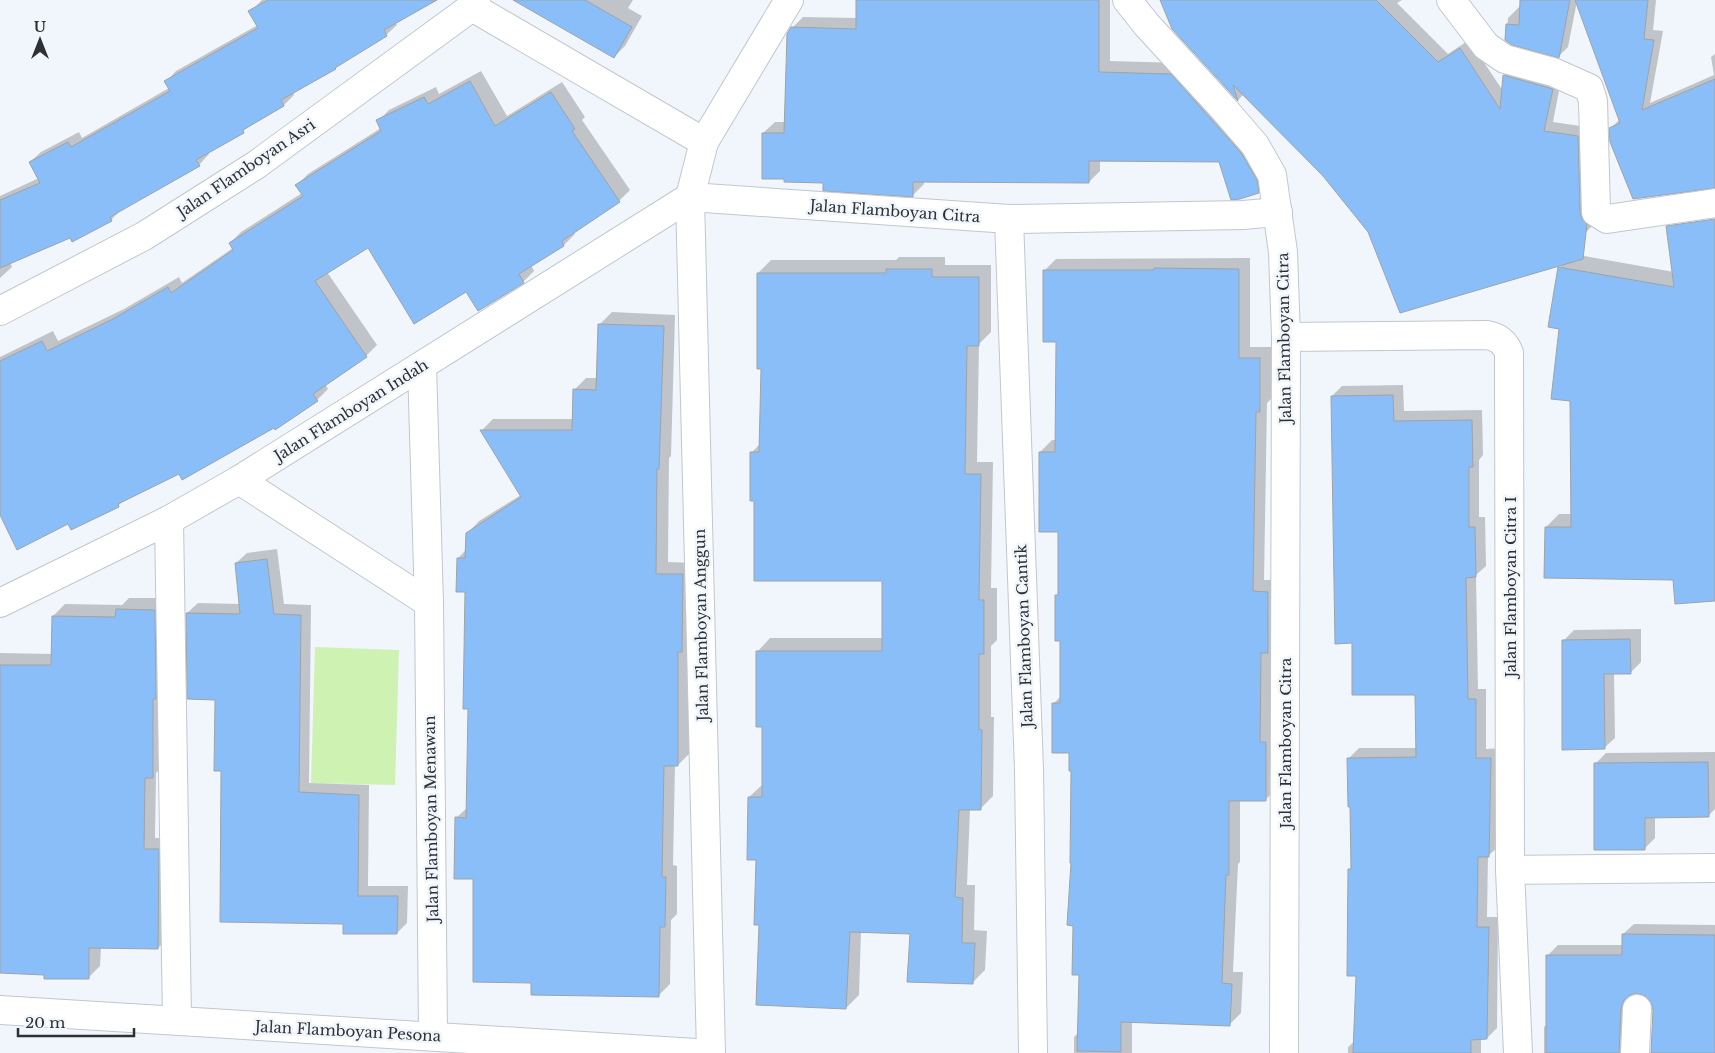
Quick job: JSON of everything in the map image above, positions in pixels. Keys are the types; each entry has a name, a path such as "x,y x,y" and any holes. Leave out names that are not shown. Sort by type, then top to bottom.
{"street":[{"name":"Jalan Flamboyan Anggun","path":"711,1053 690,198 704,142 789,0"},
{"path":"1127,0 1146,24 1255,146 1272,175 1278,212"},
{"path":"1451,0 1486,46 1505,59 1553,72 1589,88 1593,100 1596,212 1607,219 1715,203"},
{"path":"474,3 704,142"},
{"name":"Jalan Flamboyan Asri","path":"0,311 144,236 256,165 474,3"},
{"name":"Jalan Flamboyan Citra","path":"690,198 1010,219 1242,215 1278,212 1283,252 1286,337 1284,1053"},
{"name":"Jalan Flamboyan Indah","path":"0,603 169,520 239,480 690,198"},
{"name":"Jalan Flamboyan Cantik","path":"1010,219 1029,770 1033,1053"},
{"name":"Jalan Flamboyan Citra I","path":"1286,337 1493,336 1501,340 1509,353 1510,870 1518,1053"},
{"name":"Jalan Flamboyan Menawan","path":"422,366 429,603 433,1036"},
{"path":"239,480 429,603"},
{"path":"169,520 176,1020"},
{"path":"1510,870 1715,868"},
{"path":"1635,1053 1637,1009"},
{"name":"Jalan Flamboyan Pesona","path":"0,1010 696,1053"}],"green space":[{"path":"315,647 399,650 395,785 311,783"}],"building":[{"path":"268,0 437,0 384,30 387,36 336,69 281,100 284,106 243,130 244,133 196,160 200,166 110,217 112,221 72,242 70,238 0,268 0,200 40,183 29,162 68,142 71,147 170,91 164,81 258,28 248,11"},
{"path":"513,0 585,0 632,27 614,58"},
{"path":"856,0 1099,0 1099,72 1171,74 1242,154 1257,180 1259,193 1231,200 1219,162 1089,161 1089,183 913,182 913,197 823,191 823,183 784,182 784,179 762,179 762,133 784,133 787,34 791,27 856,29"},
{"path":"1160,0 1376,0 1438,62 1460,48 1500,109 1503,75 1553,89 1544,131 1578,136 1580,212 1582,219 1587,224 1583,259 1400,313 1368,232 1323,176 1233,85 1238,101 1172,29"},
{"path":"1520,0 1570,0 1559,58 1512,45 1505,40 1506,24 1519,25"},
{"path":"1575,0 1648,0 1644,39 1654,40 1642,110 1715,79 1715,188 1633,199 1610,142 1609,128 1620,123"},
{"path":"470,81 495,126 551,92 575,129 572,131 620,202 562,241 564,246 519,274 524,283 478,311 466,292 414,324 368,248 315,281 367,357 313,394 318,401 275,430 274,428 182,480 179,474 118,504 119,507 71,530 68,524 17,550 0,515 0,361 42,341 47,351 111,320 168,287 171,293 233,250 229,243 303,196 295,185 381,131 376,120 424,97 428,104"},
{"path":"1715,219 1715,601 1675,604 1673,580 1544,578 1545,527 1571,527 1570,401 1551,399 1559,329 1548,327 1558,267 1674,287 1666,226"},
{"path":"1154,268 1239,269 1239,358 1260,358 1260,412 1256,412 1253,591 1268,592 1268,653 1261,653 1260,742 1266,742 1266,801 1229,801 1229,875 1226,875 1222,983 1232,984 1230,1026 1121,1022 1121,1052 1077,1051 1079,975 1072,975 1073,926 1067,925 1071,863 1071,771 1069,771 1069,753 1052,753 1052,703 1060,703 1060,641 1055,641 1055,595 1058,595 1058,532 1039,532 1039,452 1055,452 1056,342 1043,342 1043,270 1154,270"},
{"path":"886,269 932,269 932,277 979,277 979,346 967,346 965,474 981,474 979,600 984,600 984,654 979,654 979,729 982,730 981,810 959,810 955,897 963,898 962,943 975,943 973,984 907,982 910,934 850,932 846,1009 756,1005 759,925 754,925 756,860 747,860 748,797 762,797 762,727 756,727 756,651 882,651 882,581 754,581 754,501 750,501 750,452 759,452 761,369 757,369 757,273 886,273"},
{"path":"598,324 664,326 659,469 657,469 656,574 683,574 682,652 678,652 678,766 664,766 662,877 666,877 665,927 660,927 659,997 531,995 531,983 473,982 473,879 454,879 455,817 466,818 468,709 463,709 465,592 456,592 457,558 465,558 466,533 521,497 480,430 572,430 573,389 596,390"},
{"path":"1393,395 1394,421 1472,420 1473,467 1469,467 1469,527 1475,527 1476,577 1466,578 1468,699 1476,699 1476,758 1491,758 1489,857 1478,857 1477,927 1489,927 1487,1039 1471,1040 1471,1053 1353,1053 1356,976 1347,976 1348,869 1351,869 1347,758 1416,757 1415,695 1352,695 1352,643 1335,644 1331,396"},
{"path":"267,559 274,614 301,615 299,792 359,795 358,896 398,896 397,934 343,934 343,924 220,922 221,771 214,771 215,700 187,699 186,613 240,614 235,563"},
{"path":"116,609 155,610 156,699 153,699 153,778 145,778 144,849 159,849 158,949 89,948 89,979 44,979 44,975 0,973 0,665 51,665 52,616 115,617"},
{"path":"1630,639 1631,674 1604,674 1605,749 1562,750 1562,640"},
{"path":"1708,762 1709,817 1645,818 1645,850 1594,850 1594,763"},
{"path":"1622,934 1715,935 1715,1053 1651,1053 1653,1010 1651,1002 1645,996 1637,993 1630,995 1624,1000 1621,1008 1619,1053 1546,1053 1546,955 1622,955"}]}
